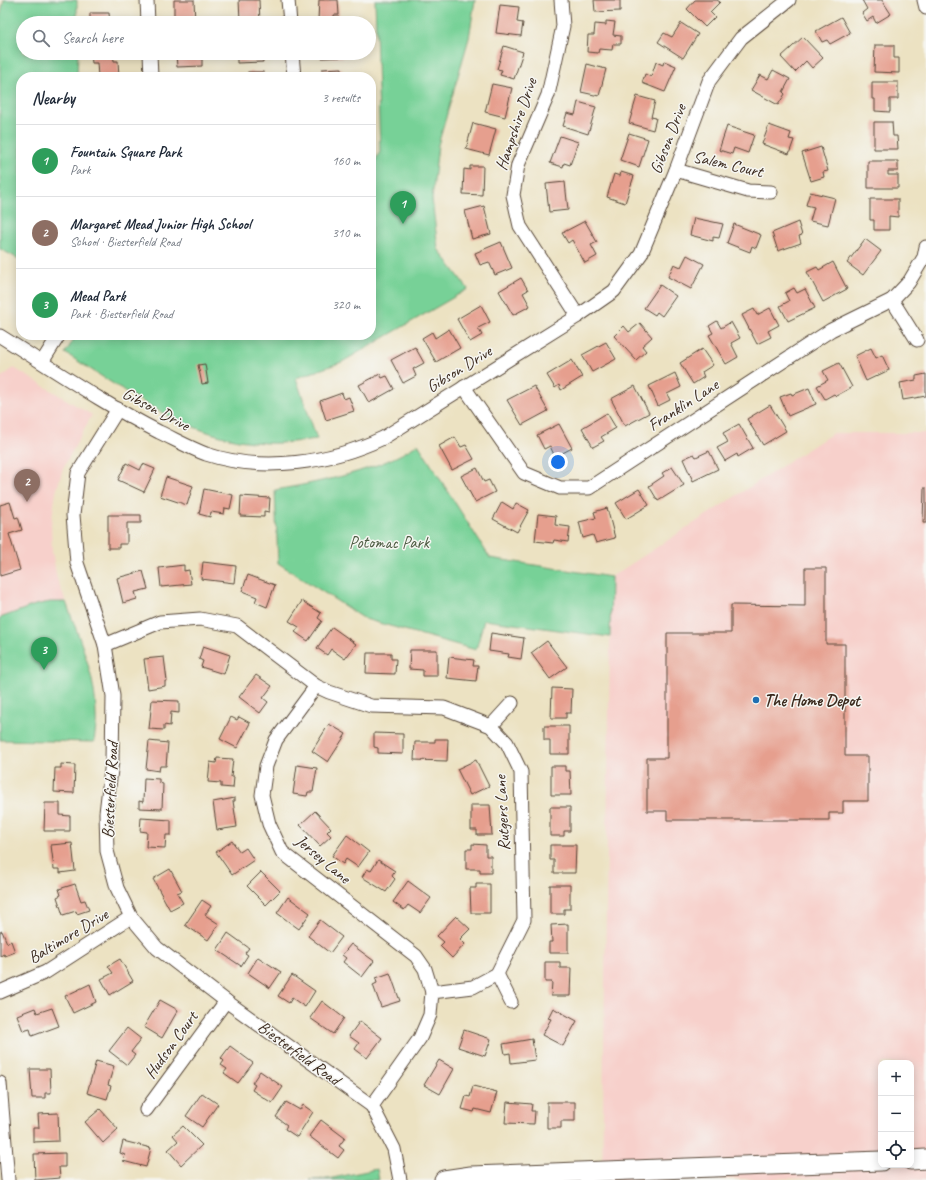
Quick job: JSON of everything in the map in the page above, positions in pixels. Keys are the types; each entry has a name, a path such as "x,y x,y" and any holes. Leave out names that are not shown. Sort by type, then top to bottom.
{"street":[{"path":"147,0 148,16"},
{"path":"288,0 289,16"},
{"name":"Hampshire Drive","path":"561,0 563,26 548,95 518,165 512,194 520,226 578,316"},
{"name":"Gibson Drive","path":"0,336 118,409 171,438 206,454 244,462 274,464 308,461 359,449 383,438 578,316 614,291 641,254 676,170 709,81 741,38 789,0"},
{"path":"924,0 926,8"},
{"path":"150,60 151,72"},
{"path":"293,60 294,72"},
{"name":"Salem Court","path":"676,170 748,191 771,192"},
{"name":"Franklin Lane","path":"464,387 524,473 560,488 589,488 831,330 892,300 909,282 924,257 926,246"},
{"path":"892,300 917,340"},
{"path":"42,362 56,340"},
{"name":"Biesterfield Road","path":"118,409 78,473 73,516 76,563 105,645 113,696 112,761 106,813 107,851 117,888 131,918 158,948 226,1000 372,1106 394,1149 400,1180"},
{"name":"Rutgers Lane","path":"105,645 160,622 200,619 237,626 316,686 329,692 370,706 444,708 491,726 507,743 521,772 524,920 497,974"},
{"name":"Jersey Lane","path":"316,686 276,740 266,766 262,795 269,824 282,852 416,956 425,969 432,992"},
{"path":"491,726 512,703"},
{"name":"Baltimore Drive","path":"0,992 46,972 131,918"},
{"path":"372,1106 420,1038 430,1015 432,992 474,987 497,974 511,1002"},
{"name":"Hudson Court","path":"146,1110 226,1000"},
{"path":"0,1083 1,1132 8,1180"},
{"path":"914,1160 926,1159"},
{"path":"444,1180 471,1176 878,1161"}],"shaded area":[{"path":"14,368 92,415 63,468 56,492 51,524 52,551 57,579 66,602 35,605 0,618 0,378"},
{"path":"833,433 926,433 926,1180 843,1180 843,1178 602,1180 611,577"}],"green space":[{"path":"4,0 77,0 77,16 16,16 16,60 78,60 77,72 16,72 16,257 0,249 0,18"},
{"path":"375,0 475,0 469,38 438,145 432,199 438,249 468,289 342,362 296,378 317,439 285,443 266,443 238,440 211,433 160,412 65,353 74,340 376,340 376,159 380,152"},
{"name":"Potomac Park","path":"418,444 490,558 611,577 610,637 484,620 476,650 365,619 278,563 275,490 330,479 368,468 403,453"},
{"path":"50,602 66,602 86,657 95,700 96,722 94,742 0,740 0,618 35,605"},
{"path":"377,1169 379,1180 309,1180 328,1179"}],"building":[{"path":"174,0 194,0 195,16 174,16"},
{"path":"239,0 259,0 260,16 240,16"},
{"path":"319,0 338,0 339,15 318,16"},
{"path":"594,0 620,0 620,11 595,12"},
{"path":"695,0 717,0 720,2 710,12 715,17 705,27 687,9"},
{"path":"862,0 882,0 891,14 876,23 873,17 867,21 862,13 867,9"},
{"path":"500,5 519,7 517,22 523,23 521,36 496,33"},
{"path":"90,13 109,13 109,16 90,16"},
{"path":"841,17 850,33 830,44 827,40 822,42 816,31"},
{"path":"606,21 615,22 613,35 621,36 621,44 613,44 612,50 599,49 598,53 587,52 588,35 594,35 595,24 606,25"},
{"path":"681,23 698,34 683,58 658,42 664,33 672,37"},
{"path":"803,37 823,58 812,68 806,61 795,72 781,57"},
{"path":"875,45 894,45 894,58 899,58 899,73 874,72"},
{"path":"504,46 523,52 514,79 500,75 502,70 497,69"},
{"path":"92,60 118,61 119,72 98,72 97,63 92,63"},
{"path":"176,60 202,60 202,66 177,67"},
{"path":"237,60 263,60 263,62 237,63"},
{"path":"664,61 676,66 665,92 642,83 645,74 651,77 656,62 663,65"},
{"path":"587,64 606,69 599,96 581,92"},
{"path":"342,68 342,72 322,72 322,69"},
{"path":"773,70 790,79 783,92 785,94 778,105 751,90 760,75 768,79"},
{"path":"872,82 898,82 898,99 890,99 890,112 875,111 875,99 872,99"},
{"path":"492,84 512,88 505,117 485,112"},
{"path":"637,96 655,101 651,117 656,118 653,130 629,123"},
{"path":"578,102 596,107 588,134 563,126 567,113 575,115"},
{"path":"874,122 892,122 893,136 897,136 898,149 874,149"},
{"path":"473,123 496,129 489,155 466,149"},
{"path":"769,125 791,133 789,139 794,140 789,154 762,144"},
{"path":"727,126 754,135 748,153 734,148 732,154 719,150"},
{"path":"629,133 648,139 639,167 620,160"},
{"path":"560,136 578,142 570,165 564,163 563,167 550,163"},
{"path":"821,147 828,171 823,172 824,177 811,181 802,153"},
{"path":"868,161 898,161 898,171 888,171 888,175 898,175 898,188 868,188"},
{"path":"470,166 483,166 482,195 463,194 464,169 470,170"},
{"path":"621,172 634,176 625,203 607,197 614,174 620,176"},
{"path":"565,182 568,210 549,212 546,184"},
{"path":"810,192 835,198 828,225 810,221 814,207 806,205"},
{"path":"870,199 898,199 898,217 889,216 889,230 874,230 874,220 870,220"},
{"path":"484,206 491,234 472,239 465,211"},
{"path":"694,218 723,224 719,238 713,237 713,241 690,235"},
{"path":"585,221 597,242 591,245 597,256 585,263 572,240 568,243 562,233"},
{"path":"798,222 802,235 799,236 801,243 778,251 772,233"},
{"path":"734,224 761,235 756,248 752,246 750,252 727,243"},
{"path":"865,239 881,251 863,275 847,263"},
{"path":"501,242 512,268 495,275 489,262 480,265 475,253"},
{"path":"687,255 704,264 691,289 668,277 674,264 681,267"},
{"path":"833,262 847,289 823,302 807,272 817,267 819,270"},
{"path":"521,278 528,290 523,293 530,306 513,315 499,291"},
{"path":"660,285 676,296 662,316 657,312 655,315 644,308"},
{"path":"794,288 797,293 805,289 815,308 788,321 780,306 789,301 785,293"},
{"path":"481,305 490,322 478,328 482,335 470,342 457,319"},
{"path":"770,308 779,325 768,331 771,337 757,344 742,315 754,309 757,315"},
{"path":"717,321 721,328 731,322 740,338 731,343 738,357 726,364 709,335 713,333 709,326"},
{"path":"640,323 652,337 642,346 646,351 636,360 614,336 624,326 629,332"},
{"path":"449,329 460,348 436,362 422,338 432,332 435,338"},
{"path":"606,342 616,359 592,372 582,355"},
{"path":"415,347 424,363 413,369 416,376 403,383 391,360"},
{"path":"871,348 876,358 882,355 889,370 866,381 855,356"},
{"path":"702,349 713,365 702,372 704,377 693,384 680,363"},
{"path":"572,360 582,377 561,390 559,385 555,388 547,375"},
{"path":"839,363 852,387 836,396 834,394 825,399 817,386 828,380 823,371"},
{"path":"205,364 208,383 202,384 198,365"},
{"path":"675,373 681,387 667,394 670,400 658,406 649,386"},
{"path":"380,374 382,378 387,376 394,389 369,403 359,385"},
{"path":"926,374 926,396 903,400 900,383 916,380 916,376"},
{"path":"534,386 548,411 522,425 507,400"},
{"path":"635,386 649,413 625,426 611,399"},
{"path":"809,388 816,404 788,416 780,397 791,393 792,395"},
{"path":"342,393 344,399 349,397 354,411 326,420 320,401"},
{"path":"770,405 786,431 763,445 747,419"},
{"path":"607,413 616,428 601,437 604,441 593,447 582,428"},
{"path":"559,424 572,448 555,457 550,446 544,449 537,435"},
{"path":"739,424 753,448 738,457 737,454 725,461 717,448 728,442 723,433"},
{"path":"455,437 461,447 466,445 474,459 452,470 439,446"},
{"path":"709,451 718,469 693,481 683,459 694,454 696,457"},
{"path":"126,463 140,470 143,464 155,469 144,492 118,480"},
{"path":"672,467 684,485 658,501 649,486 664,476 662,473"},
{"path":"477,468 484,482 489,480 495,492 475,502 461,476"},
{"path":"166,477 193,486 187,505 160,496"},
{"path":"924,488 926,488 926,523 923,523"},
{"path":"204,489 233,495 230,509 225,508 224,514 211,512 210,517 199,514"},
{"path":"639,489 649,505 626,519 616,503"},
{"path":"241,496 270,498 269,512 264,511 264,517 240,516"},
{"path":"10,502 15,518 18,517 22,530 9,534 20,570 0,576 0,505"},
{"path":"502,502 513,509 516,503 529,510 517,532 493,519"},
{"path":"607,508 615,538 596,543 593,535 583,538 579,522 596,518 594,512"},
{"path":"538,514 556,516 555,525 570,527 568,542 554,540 553,543 535,541"},
{"path":"108,515 141,515 141,523 127,523 127,544 119,544 119,548 108,548"},
{"path":"203,562 236,566 234,583 201,579"},
{"path":"184,565 184,571 189,570 191,584 161,587 159,568"},
{"name":"The Home Depot","path":"805,568 826,568 826,644 845,644 845,756 868,756 868,801 843,801 843,813 829,813 829,820 667,820 667,811 647,811 647,758 667,758 667,633 731,633 731,605 805,606"},
{"path":"143,571 148,589 135,592 137,599 123,603 117,578"},
{"path":"248,575 275,585 267,607 255,602 257,597 242,591"},
{"path":"302,601 321,613 318,618 322,621 308,641 295,632 299,627 289,621"},
{"path":"332,627 356,644 345,659 331,649 327,655 317,648"},
{"path":"491,633 524,638 521,659 508,657 509,654 489,651"},
{"path":"547,641 567,667 550,679 531,653"},
{"path":"203,646 230,655 224,674 201,667 203,661 199,659"},
{"path":"410,650 437,650 437,676 423,676 423,670 409,669"},
{"path":"367,653 391,653 391,659 396,659 395,674 366,673"},
{"path":"164,657 167,681 165,681 165,686 148,689 144,659"},
{"path":"449,657 474,660 473,666 478,666 476,681 447,678"},
{"path":"256,675 272,686 263,698 268,702 260,713 239,697"},
{"path":"552,688 572,689 571,713 566,713 566,718 551,718"},
{"path":"152,700 179,701 179,713 171,712 170,726 164,725 164,730 149,729"},
{"path":"231,717 237,720 239,717 250,723 237,748 220,739"},
{"path":"329,724 346,734 328,762 312,751"},
{"path":"544,726 569,726 569,754 550,754 550,740 544,740"},
{"path":"374,733 403,734 403,754 378,753 378,748 374,747"},
{"path":"435,739 448,739 447,761 414,760 415,742 435,742"},
{"path":"149,741 168,743 166,766 160,766 159,771 146,769"},
{"path":"217,758 233,759 231,777 234,777 233,788 221,787 221,783 208,782 210,762 216,763"},
{"path":"476,760 489,786 470,795 457,769"},
{"path":"61,764 75,765 74,793 54,792 55,768 61,768"},
{"path":"297,765 317,768 313,792 308,792 307,796 293,794"},
{"path":"551,766 565,766 565,771 570,771 571,795 551,795"},
{"path":"144,778 159,779 159,783 163,784 162,809 139,808 139,801 143,802"},
{"path":"235,798 235,801 233,801 237,827 217,830 213,802"},
{"path":"45,803 60,803 60,815 70,816 70,831 44,831"},
{"path":"471,805 490,805 492,835 477,835 477,830 471,830"},
{"path":"550,807 570,807 570,831 564,831 564,836 550,836"},
{"path":"315,811 331,828 327,832 331,836 320,846 300,825"},
{"path":"141,818 171,820 171,835 166,835 165,848 146,847 147,832 140,831"},
{"path":"347,835 369,852 358,867 346,859 343,864 332,856"},
{"path":"232,841 240,852 246,848 254,860 232,875 216,852"},
{"path":"72,843 75,871 60,873 60,869 54,869 51,845"},
{"path":"472,844 486,845 486,856 491,856 491,873 480,873 480,869 466,869 466,849 472,849"},
{"path":"550,845 576,845 575,873 554,873 554,860 550,860"},
{"path":"378,860 395,871 392,876 395,879 386,892 362,877 367,869 371,871"},
{"path":"170,869 182,891 177,893 183,903 170,910 153,879"},
{"path":"261,872 280,891 266,905 247,886"},
{"path":"408,881 431,898 420,913 408,905 404,910 393,902"},
{"path":"75,884 81,901 85,900 89,910 77,914 76,911 63,915 57,897 61,895 59,889"},
{"path":"476,884 490,884 490,913 471,913 470,888 476,888"},
{"path":"550,885 570,885 570,909 564,909 564,914 550,914"},
{"path":"288,897 310,913 299,929 277,913"},
{"path":"202,900 211,906 205,915 219,924 208,940 185,925"},
{"path":"456,916 470,929 460,939 465,944 452,958 440,946 444,942 437,936"},
{"path":"320,920 342,937 330,953 308,936"},
{"path":"568,924 568,953 549,953 549,942 552,942 551,925"},
{"path":"2,931 7,943 11,941 15,952 5,956 4,954 0,956 0,932"},
{"path":"228,933 249,948 245,953 248,955 241,966 217,950"},
{"path":"351,944 374,961 362,977 343,962 346,958 342,955"},
{"path":"258,957 281,972 270,988 248,973"},
{"path":"120,959 133,981 110,995 101,979 113,973 108,966"},
{"path":"545,962 560,962 560,968 571,968 570,996 551,996 552,982 545,982"},
{"path":"390,973 400,1001 381,1007 373,985 377,983 376,978"},
{"path":"292,975 315,991 305,1007 292,998 289,1003 278,996"},
{"path":"90,984 96,1002 73,1013 65,996"},
{"path":"160,1000 178,1010 162,1038 144,1027"},
{"path":"322,1001 344,1018 333,1034 310,1018"},
{"path":"35,1008 37,1013 52,1008 59,1026 32,1036 30,1029 23,1031 17,1015"},
{"path":"553,1008 577,1021 563,1046 542,1035 551,1019 548,1018"},
{"path":"360,1021 382,1038 367,1058 355,1049 359,1043 349,1036"},
{"path":"127,1028 141,1039 131,1052 135,1055 127,1065 109,1051"},
{"path":"464,1030 491,1039 485,1056 458,1047"},
{"path":"532,1039 535,1060 511,1063 510,1053 505,1054 503,1044"},
{"path":"230,1046 253,1063 238,1083 224,1073 227,1069 221,1065 224,1061 221,1058"},
{"path":"439,1060 454,1069 440,1094 424,1085"},
{"path":"96,1061 114,1066 108,1085 111,1086 107,1099 87,1093"},
{"path":"30,1069 50,1069 51,1093 45,1093 45,1098 32,1098"},
{"path":"260,1071 283,1087 272,1103 252,1090 255,1085 252,1083"},
{"path":"473,1086 497,1092 491,1113 475,1109 474,1112 462,1109 466,1096 470,1097"},
{"path":"202,1093 218,1104 202,1127 186,1116"},
{"path":"286,1102 300,1110 303,1105 313,1112 297,1137 285,1129 287,1125 276,1117"},
{"path":"507,1102 532,1104 531,1111 535,1111 534,1124 505,1123"},
{"path":"547,1102 575,1102 575,1121 561,1121 561,1128 547,1128"},
{"path":"100,1109 118,1129 103,1143 85,1122"},
{"path":"58,1113 59,1141 33,1142 33,1128 39,1128 38,1114"},
{"path":"321,1120 345,1138 339,1146 344,1150 338,1158 309,1136"},
{"path":"183,1126 202,1145 181,1165 168,1150 178,1141 173,1135"},
{"path":"123,1141 151,1148 146,1167 123,1161 125,1155 120,1153"},
{"path":"65,1153 65,1167 59,1167 60,1178 35,1180 34,1154"}],"place":[{"name":"Fountain Square Park","path":"403,224"},
{"name":"Margaret Mead Junior High School","path":"27,502"},
{"name":"Mead Park","path":"44,670"},
{"name":"The Home Depot","path":"756,700"}]}
